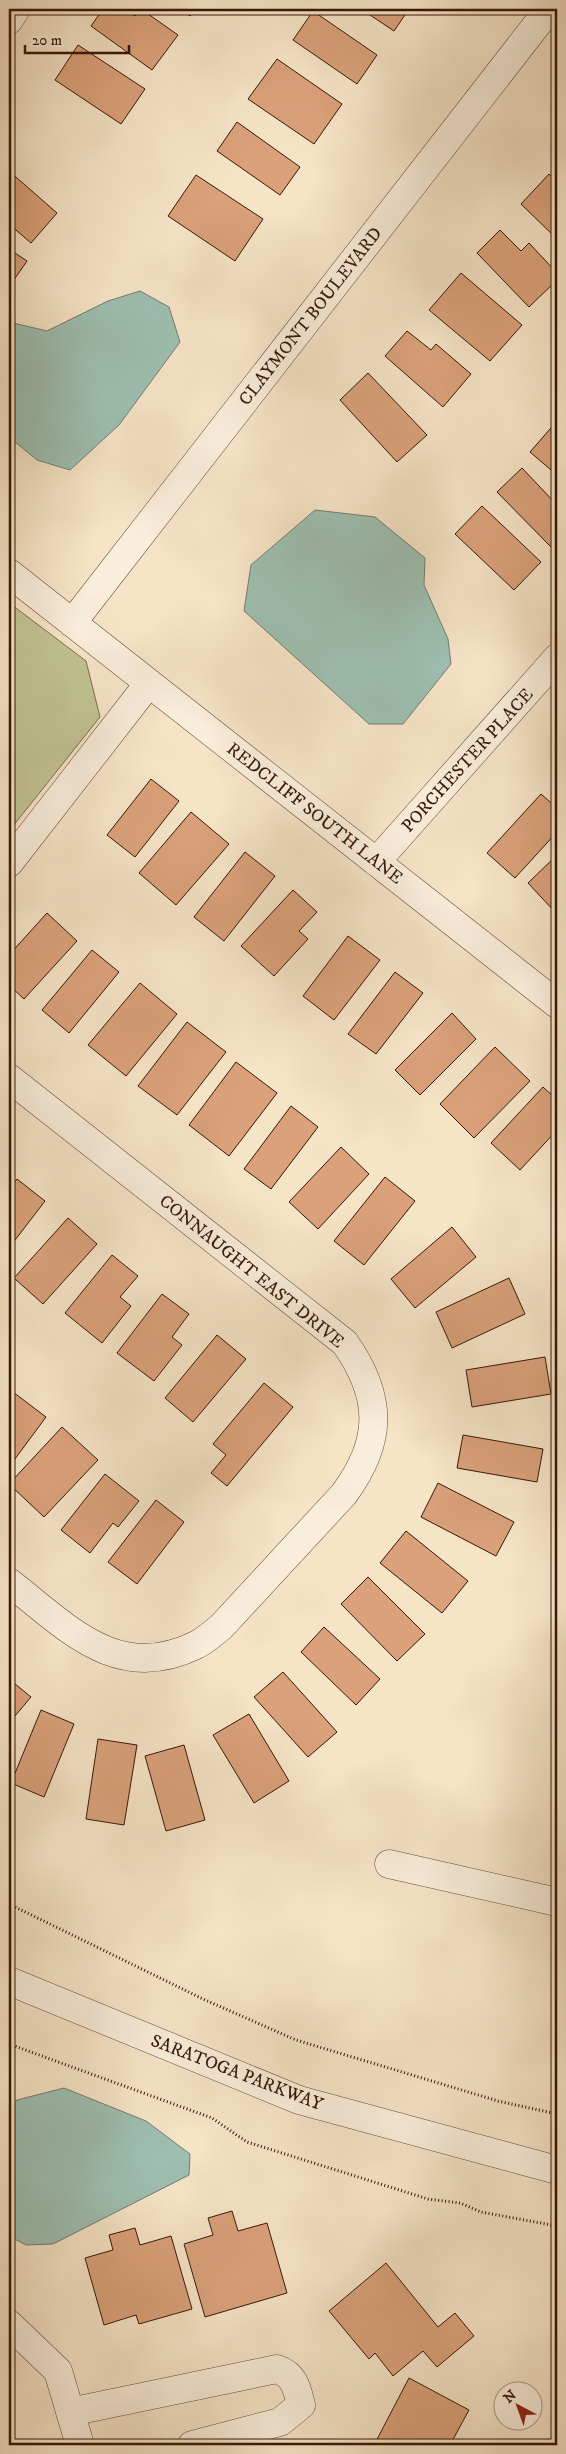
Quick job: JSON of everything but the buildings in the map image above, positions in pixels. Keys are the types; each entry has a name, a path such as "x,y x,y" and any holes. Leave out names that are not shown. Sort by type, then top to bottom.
{"street":[{"path":"9,20 16,9"},
{"name":"CLAYMONT BOULEVARD","path":"72,623 549,9"},
{"name":"REDCLIFF SOUTH LANE","path":"9,574 557,1004"},
{"name":"PORCHESTER PLACE","path":"376,862 557,658"},
{"path":"9,863 149,683"},
{"name":"CONNAUGHT EAST DRIVE","path":"9,1078 344,1343 360,1364 367,1380 374,1416 369,1450 358,1475 344,1494 221,1627 197,1645 168,1656 134,1658 112,1654 85,1642 9,1582"},
{"path":"389,1864 557,1902"},
{"name":"SARATOGA PARKWAY","path":"9,1981 299,2100 557,2170"},
{"path":"9,2324 58,2371 80,2445"},
{"path":"70,2412 278,2369 287,2372 295,2383 301,2406 280,2422 192,2445"}],"path":[{"path":"9,1904 203,1999 296,2040 498,2101 557,2114"},
{"path":"9,2044 212,2118 247,2142 428,2199 460,2203 481,2212 557,2226"}],"green space":[{"path":"12,605 86,661 100,717 9,831 9,606"}],"shaded area":[{"path":"140,291 169,307 180,342 119,425 70,470 37,460 9,437 9,322 47,331 108,301"},
{"path":"315,510 375,517 425,558 424,585 448,639 451,664 403,724 369,724 244,611 251,565"},
{"path":"64,2088 146,2121 190,2154 189,2175 53,2244 26,2245 9,2236 9,2111 17,2100"}]}
